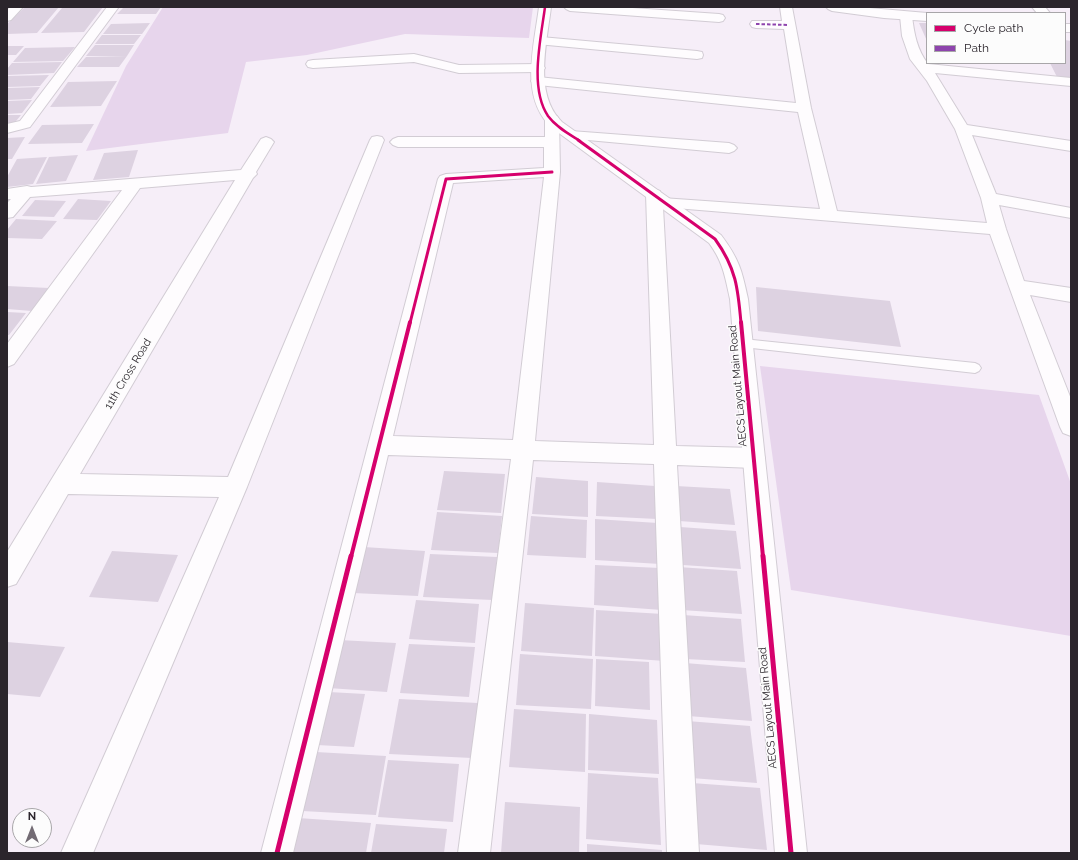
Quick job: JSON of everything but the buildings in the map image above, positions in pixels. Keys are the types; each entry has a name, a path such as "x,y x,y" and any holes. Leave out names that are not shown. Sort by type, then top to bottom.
{"street":[{"path":"7,17 17,7"},
{"name":"AECS Layout Main Road","path":"545,7 538,74 541,101 558,132 660,198 715,239 726,254 733,269 739,299 791,853"},
{"path":"570,7 719,18"},
{"path":"786,7 804,108 830,216"},
{"path":"832,7 926,17"},
{"path":"7,129 25,124 112,8"},
{"path":"906,16 908,36 917,59 933,80 962,129 988,198 1017,286 1070,421"},
{"path":"756,24 789,25"},
{"path":"541,41 697,55"},
{"path":"313,64 414,58 459,69 538,74 804,108"},
{"path":"924,68 1071,82"},
{"path":"962,129 1071,146"},
{"path":"474,853 523,451 552,172 558,132"},
{"path":"77,853 235,487 388,141 558,132 729,148"},
{"name":"11th Cross Road","path":"7,576 249,174 266,142"},
{"path":"277,853 446,179 552,172"},
{"path":"7,194 27,191 135,184 249,174"},
{"path":"7,358 135,184"},
{"path":"7,213 27,191"},
{"path":"684,853 667,456 660,198 830,216 997,229"},
{"path":"988,198 1071,213"},
{"path":"1017,286 1071,295"},
{"path":"379,446 754,458"},
{"path":"62,484 235,487"}],"lane":[{"path":"743,343 974,368"}],"shaded area":[{"path":"163,7 533,7 529,38 405,34 307,55 246,62 228,133 86,151 126,66"},
{"path":"760,366 1039,395 1071,484 1071,636 791,590"}],"marked path":[{"path":"756,24 789,25"}],"cycle path":[{"path":"545,7 538,62 538,76 542,103 550,118 557,125 715,239 726,254 733,269 739,299 791,853"},
{"path":"277,853 446,179 552,172"}]}
